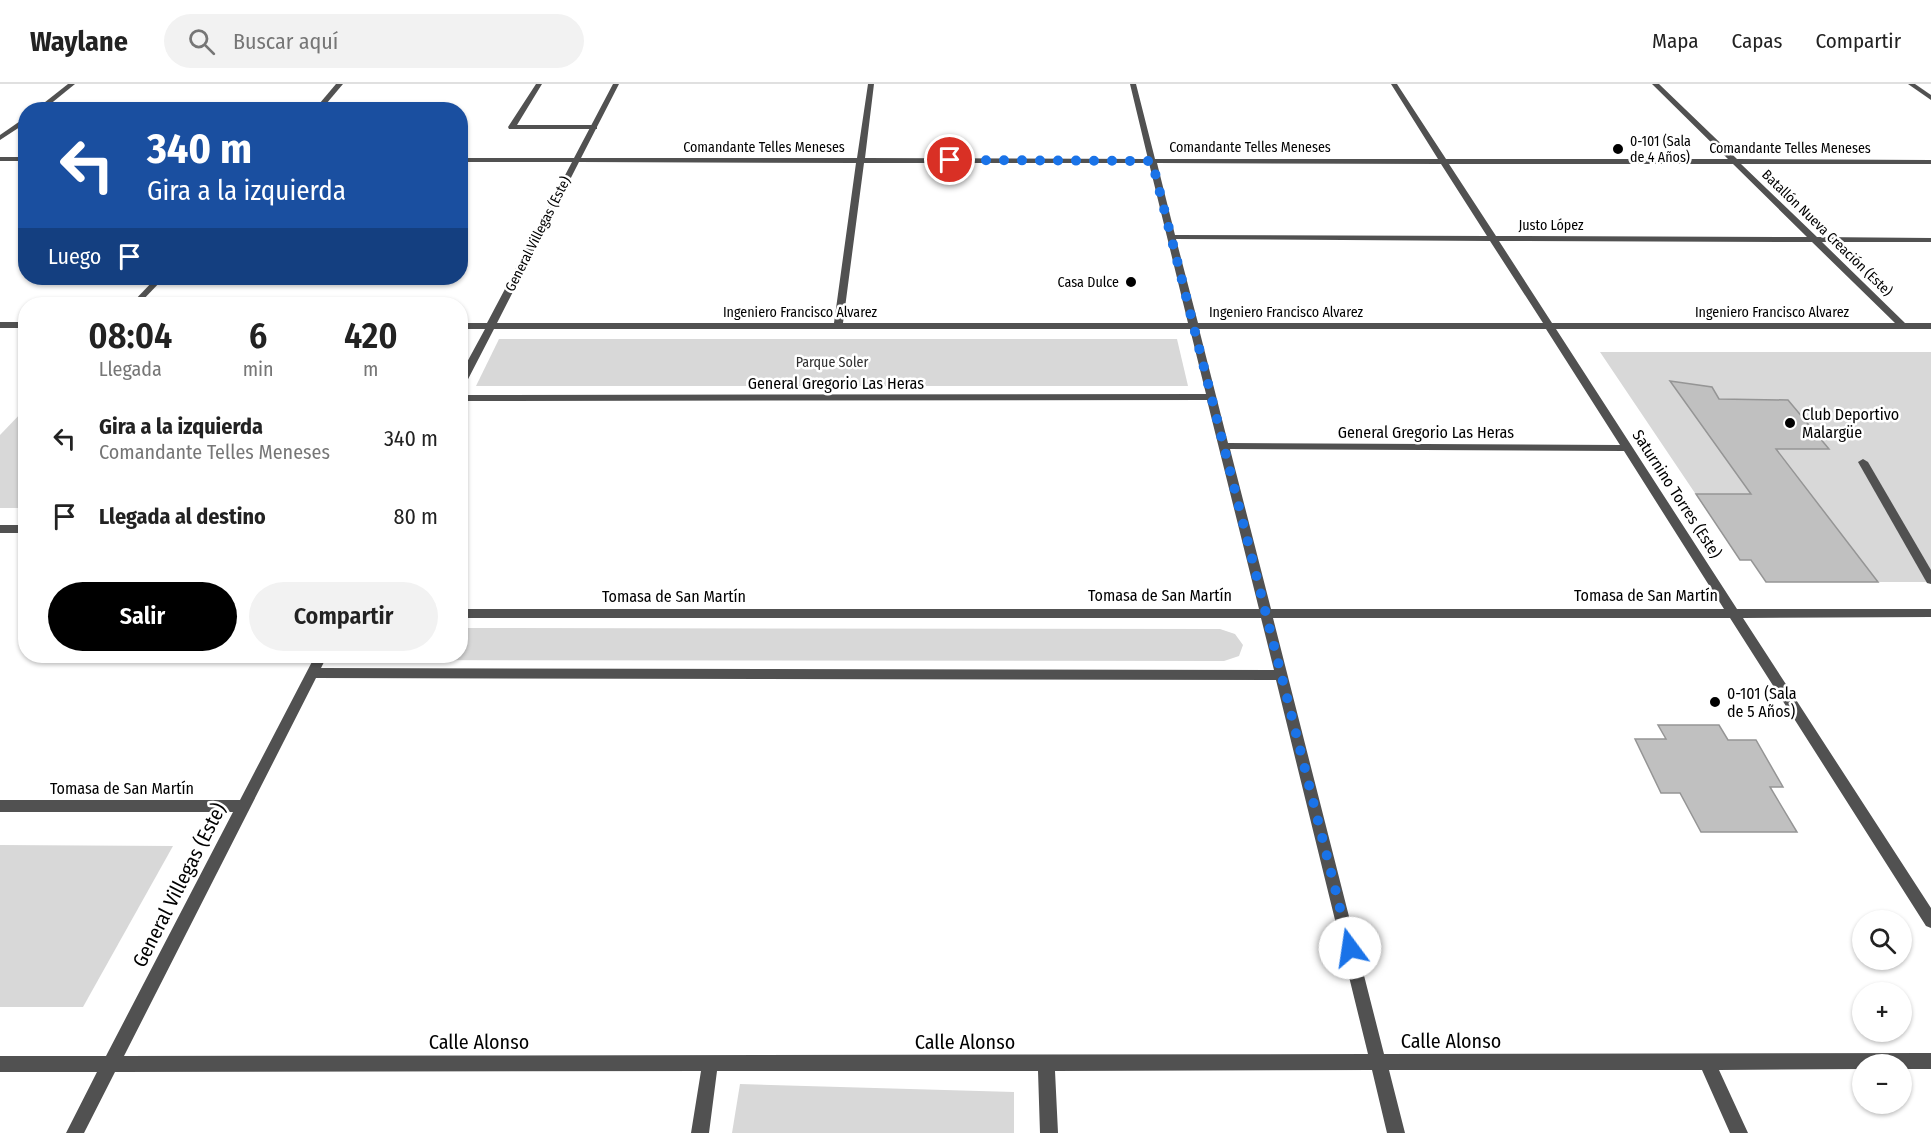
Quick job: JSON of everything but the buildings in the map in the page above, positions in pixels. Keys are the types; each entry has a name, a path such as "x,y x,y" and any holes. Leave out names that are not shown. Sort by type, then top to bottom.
{"street":[{"path":"48,102 72,84"},
{"path":"324,102 340,84"},
{"path":"539,84 512,127 594,127"},
{"name":"General Villegas (Este)","path":"468,370 616,84"},
{"path":"838,326 871,84"},
{"path":"1133,84 1396,1133"},
{"name":"Saturnino Torres (Este)","path":"1394,84 1931,921"},
{"name":"Batallón Nueva Creación (Este)","path":"1655,84 1903,326"},
{"path":"1911,84 1931,98"},
{"path":"0,138 18,125"},
{"path":"0,159 18,159"},
{"name":"Comandante Telles Meneses","path":"468,160 1931,162"},
{"name":"Justo López","path":"1172,237 1931,240"},
{"path":"142,297 153,285"},
{"path":"0,326 18,326"},
{"name":"Ingeniero Francisco Alvarez","path":"468,326 1931,326"},
{"name":"General Gregorio Las Heras","path":"468,398 1212,398"},
{"name":"General Gregorio Las Heras","path":"1224,446 1627,448"},
{"path":"1863,462 1931,580"},
{"path":"0,530 18,530"},
{"name":"Tomasa de San Martín","path":"468,614 1931,613"},
{"name":"General Villegas (Este)","path":"75,1133 317,663"},
{"path":"312,673 1281,675"},
{"name":"Tomasa de San Martín","path":"0,806 244,806"},
{"path":"1707,1061 1739,1133"},
{"name":"Calle Alonso","path":"0,1064 1931,1061"},
{"path":"700,1133 710,1063"},
{"path":"1046,1063 1049,1133"}],"green space":[{"name":"Parque Soler","path":"499,339 1177,339 1188,386 476,386"},
{"name":"Club Deportivo Malargüe","path":"1600,352 1931,352 1931,582 1766,582 1752,560 1740,560"},
{"path":"18,416 18,508 0,508 0,435"},
{"path":"468,628 1220,629 1235,634 1243,645 1239,656 1224,661 468,660"},
{"path":"0,845 173,846 83,1007 0,1007"},
{"path":"740,1084 1014,1092 1014,1133 732,1133"}],"place":[{"name":"0-101 (Sala de 4 Años)","path":"1618,149"},
{"name":"Casa Dulce","path":"1131,282"},
{"name":"Club Deportivo Malargüe","path":"1790,423"},
{"name":"0-101 (Sala de 5 Años)","path":"1715,702"}],"route":[{"path":"950,160 1152,161 1350,948"}]}
